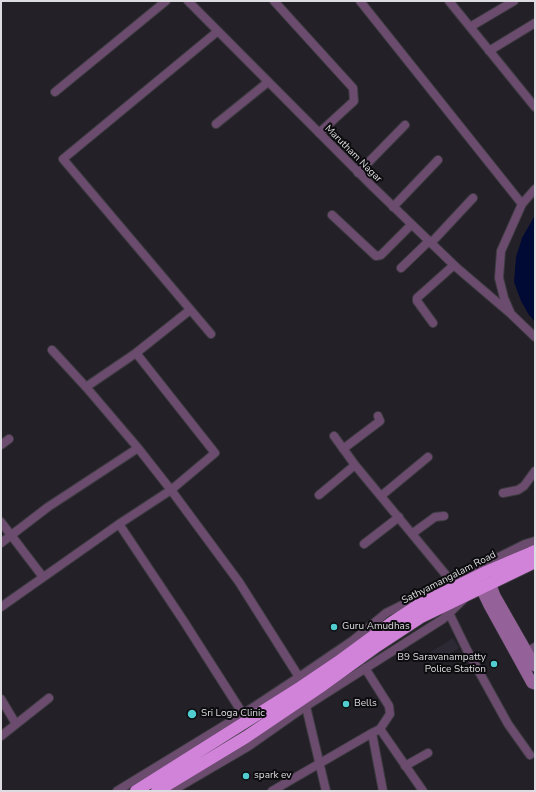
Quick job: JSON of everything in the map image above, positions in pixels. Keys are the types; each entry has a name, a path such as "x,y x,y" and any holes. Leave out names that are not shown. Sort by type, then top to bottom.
{"highway":[{"name":"Sathyamangalam Road","path":"136,791 302,692 338,662 417,606 481,583 535,551"},
{"path":"481,583 535,562"},
{"path":"157,791 246,737 302,692"}],"main road":[{"path":"481,583 495,596 531,649 535,666"},
{"path":"481,583 492,612 532,683 535,684"}],"street":[{"path":"56,92 166,1"},
{"name":"Marutham Nagar","path":"188,1 393,207 454,265 511,314 535,337"},
{"path":"274,1 353,88 354,101 319,133"},
{"path":"360,1 522,204"},
{"path":"449,1 534,103"},
{"path":"470,27 514,1"},
{"path":"489,50 535,23"},
{"path":"211,334 63,159 218,31"},
{"path":"216,124 268,82"},
{"path":"358,173 406,125"},
{"path":"393,207 438,160"},
{"path":"511,314 504,298 499,278 501,251 522,204 535,189"},
{"path":"401,268 430,242 473,198"},
{"path":"332,216 376,256 381,255 411,224"},
{"path":"433,323 417,302 416,298 454,265"},
{"path":"86,387 136,353 190,310"},
{"path":"52,350 138,448 239,582 302,692 326,791"},
{"path":"1,607 118,524 171,490 215,453 136,353"},
{"path":"343,449 380,421 378,416"},
{"path":"334,436 355,465 413,533 451,581"},
{"path":"1,445 9,439"},
{"path":"1,543 48,507 138,448"},
{"path":"381,496 428,457"},
{"path":"319,495 355,465"},
{"path":"503,493 518,490 524,486 535,471"},
{"path":"413,533 435,517 444,516"},
{"path":"364,544 399,517"},
{"path":"1,522 43,577"},
{"path":"118,524 183,620 243,714"},
{"path":"172,791 249,746 352,641 386,613 525,544 535,541"},
{"path":"117,791 243,714 365,668 443,619 481,583"},
{"path":"449,613 467,650 508,724 530,755"},
{"path":"272,791 380,729 390,714 389,706 365,668"},
{"path":"1,736 49,698"},
{"path":"1,699 16,724"},
{"path":"380,729 423,791"},
{"path":"372,733 383,791"},
{"path":"405,766 428,753"}],"shaded area":[{"path":"453,638 459,648 435,663 429,653"}],"water":[{"path":"535,215 535,322 521,301 514,282 516,257 522,238"}],"place":[{"name":"Guru Amudhas","path":"334,627"},
{"name":"B9 Saravanampatty Police Station","path":"494,664"},
{"name":"Bells","path":"346,704"},
{"name":"Sri Loga Clinic","path":"192,714"},
{"name":"spark ev","path":"246,776"}]}
